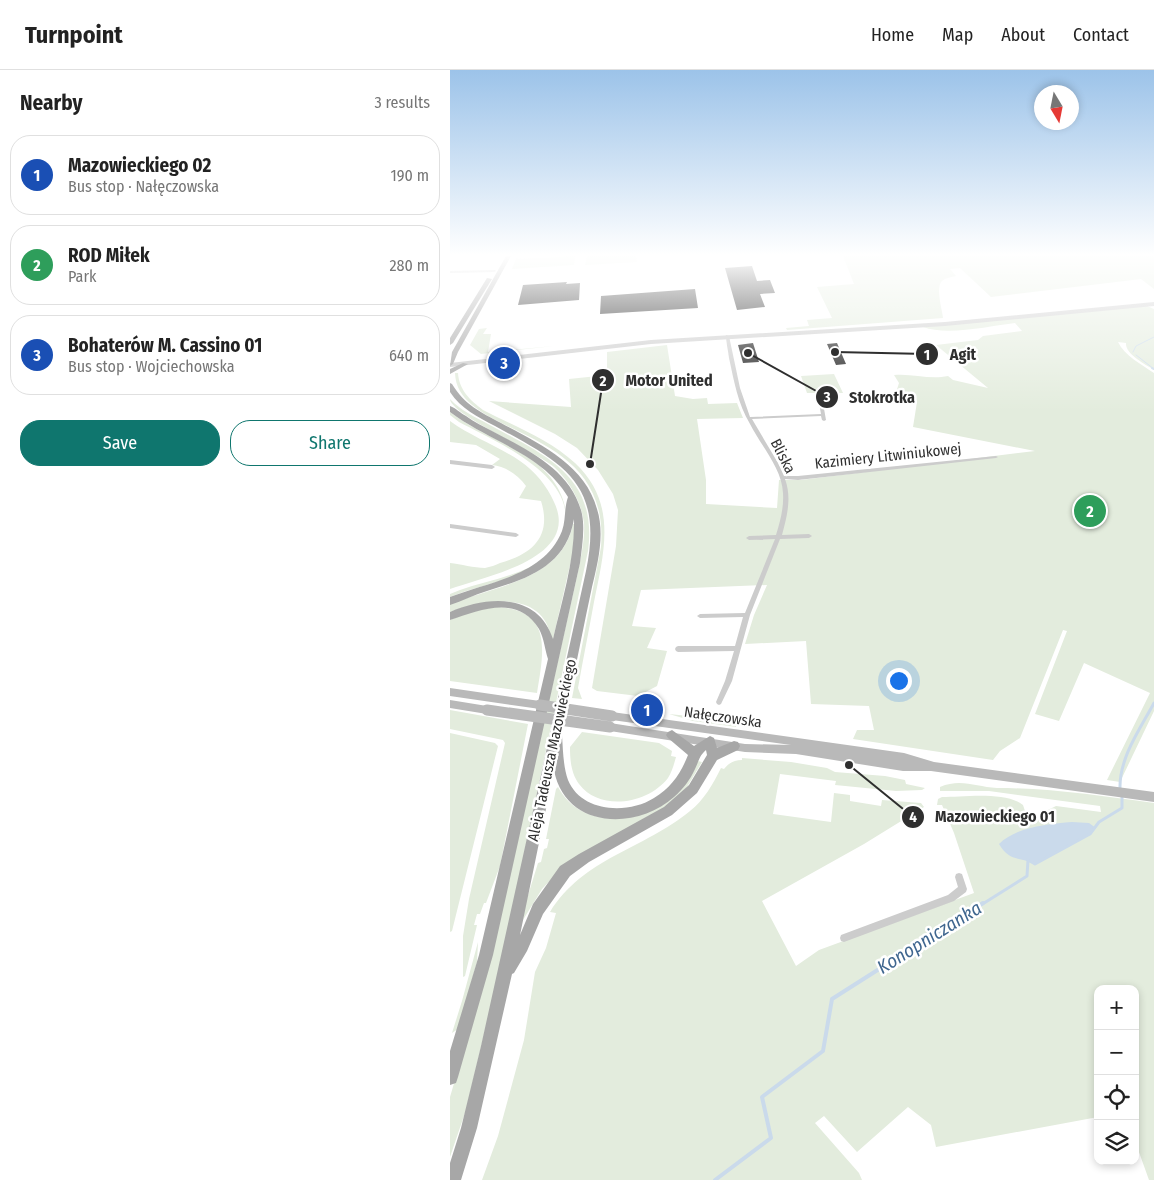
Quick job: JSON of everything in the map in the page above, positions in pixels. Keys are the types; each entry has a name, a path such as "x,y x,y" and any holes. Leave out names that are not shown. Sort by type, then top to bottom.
{"main road":[{"path":"450,343 472,308"},
{"path":"466,362 451,361 480,308"},
{"path":"450,372 466,362"},
{"name":"Aleja Tadeusza Mazowieckiego","path":"450,385 457,398 469,408 561,461 579,479 592,504 595,524 595,546 505,973 476,1099 453,1180"},
{"name":"Aleja Tadeusza Mazowieckiego","path":"450,408 466,420 544,464 560,479 571,495 578,517 579,537 486,955 450,1077"},
{"path":"450,600 520,577 547,561 565,536 568,527 571,495"},
{"path":"450,616 470,608 487,605 502,604 523,609 534,615 544,628 553,660"},
{"name":"Nałęczowska","path":"450,692 612,716 712,736 904,757 931,766"},
{"name":"Nałęczowska","path":"450,704 672,736 712,736 734,746 796,750 903,766 931,766 1154,797"},
{"path":"556,728 560,773 566,788 580,804 604,813 633,812 658,803 685,776 694,753 712,736"},
{"path":"672,736 694,753"},
{"path":"505,973 522,946 546,896 565,871 584,858 658,818 677,805 699,781 713,756 712,736"},
{"path":"713,756 734,746"}],"street":[{"path":"451,361 466,362 650,342 954,323 1114,308"},
{"name":"Bliska","path":"719,702 726,689 746,615 777,537 786,507 786,493 782,477 748,418 727,336"},
{"name":"Bliska","path":"748,418 824,417 821,403"},
{"name":"Kazimiery Litwiniukowej","path":"782,477 798,478 996,457"},
{"path":"450,462 492,467"},
{"path":"450,526 516,535"},
{"path":"749,538 809,536"},
{"path":"700,616 746,615"},
{"path":"678,649 736,648"},
{"path":"844,938 951,898 963,889 959,877"}],"green space":[{"path":"827,308 941,308 943,318 787,330 786,328 809,326 807,320 832,318"},
{"path":"1128,308 1154,309 1154,370 1132,355 1126,343 1118,342 1129,355 1154,373 1154,711 1120,782 1107,780 1150,693 1084,663 1059,721 1035,714 1067,631 1063,630 1020,738 1000,751 993,760 853,739 857,730 874,730 869,706 811,704 806,641 745,644 754,615 767,585 641,590 632,626 656,628 647,648 667,651 657,686 638,696 597,691 592,688 616,546 618,510 613,494 598,470 577,448 555,434 489,401 571,407 569,379 607,375 607,352 667,345 675,396 693,399 707,398 708,404 737,403 743,418 697,419 706,480 706,504 777,508 779,480 801,480 1035,451 913,427 917,402 894,399 899,383 894,375 948,376 953,380 988,388 936,345 978,340 983,336 1022,331 1015,323 944,331 923,327"},
{"path":"487,328 483,334 491,334 488,352 554,346 481,354 470,345 479,329"},
{"path":"455,373 458,373 463,390 478,406 543,440 565,454 589,478 598,495 603,511 604,547 578,688 582,699 572,698 601,547 598,506 583,477 560,455 480,411 462,395"},
{"path":"834,374 843,393 807,393 801,376"},
{"path":"450,399 468,413 529,446 563,471 576,486 584,503 589,525 588,551 501,963 466,1110 450,1157 450,1097 491,957 578,572 584,523 583,515 570,486 554,467 545,460 479,424 454,406"},
{"path":"450,412 526,456 541,468 553,481 562,496 566,511 565,527 560,542 549,556 522,573 450,597 450,594 460,590 524,570 542,559 556,545 562,534 565,509 559,492 530,463 493,439 459,422 450,415"},
{"path":"450,421 531,469 551,496 559,521 554,537 543,551 526,562 506,571 450,589 450,563 485,568 522,554 537,542 542,534 544,513 541,501 519,498 526,486 519,478 502,467 492,465 500,459 476,445 450,442"},
{"path":"573,524 575,524 573,552 553,639 551,639 546,623 537,612 525,605 511,602 495,602 464,607 450,612 450,604 505,586 541,569 555,558 566,543"},
{"path":"495,607 514,610 527,615 536,624 542,647 542,662 537,693 450,681 450,620 469,612"},
{"path":"450,710 528,724 500,866 486,903 484,903 480,914 477,914 474,925 477,925 465,976 463,977 463,936 469,899 505,743 503,740 450,729"},
{"path":"669,714 727,720 736,725 736,727 693,721"},
{"path":"582,732 659,743 672,751 671,756 676,757 671,773 659,787 637,799 611,801 599,799 588,793 579,784 573,771 570,747"},
{"path":"450,733 495,743 498,746 452,931 450,932"},
{"path":"742,758 791,762 827,768 835,772 885,776 905,780 906,784 925,788 922,790 896,791 835,785 836,781 780,774 773,814 831,822 834,793 850,795 850,801 881,806 882,800 921,803 924,807 864,844 762,901 796,966 819,950 974,893 954,833 942,805 937,805 938,799 942,797 995,796 1016,801 1023,805 1026,814 1047,818 1048,810 1056,806 1101,812 1100,806 989,791 940,791 940,787 948,784 962,783 997,788 1076,793 1154,803 1154,1180 1149,1180 1139,1152 1139,985 1094,985 1094,1118 936,1147 931,1125 908,1107 857,1152 824,1116 815,1123 859,1173 862,1180 482,1180 498,1136 524,1040 535,972 546,948 556,913 550,912 579,879 597,866 672,824 690,811 708,791 721,768 724,769 732,762 742,760"},
{"path":"698,761 702,762 687,787 664,808 561,869 542,889 523,920 525,905 538,863 541,862 544,849 547,848 549,839 546,839 558,787 573,805 592,815 614,819 637,816"},
{"path":"478,942 477,962 458,1029 452,1033 462,1001"}],"water":[{"path":"1072,822 1089,823 1096,828 1090,834 1035,864 1010,856 999,844 1006,838 1023,830 1043,825"}],"building":[{"path":"600,308 698,308 600,314"},
{"path":"736,308 758,308 737,310"},
{"path":"753,343 759,362 743,363 738,345"},
{"path":"837,343 846,364 836,365 827,344"}],"waterway":[{"name":"Konopniczanka","path":"1133,352 1136,346 1154,337"},
{"name":"Konopniczanka","path":"1136,355 1154,369 1152,368"},
{"name":"Konopniczanka","path":"1120,789 1123,766 1127,755 1154,703"},
{"name":"Konopniczanka","path":"981,905 1027,876 1028,860 1035,864 1090,834 1099,822 1122,808 1122,796"},
{"name":"Konopniczanka","path":"715,1180 771,1138 762,1097 823,1051 832,999 983,903"}],"place":[{"name":"Agit","path":"835,352"},
{"name":"Stokrotka","path":"748,353"},
{"name":"Bohaterów M. Cassino 01","path":"504,363"},
{"name":"Motor United","path":"590,464"},
{"name":"ROD Miłek","path":"1090,511"},
{"name":"Mazowieckiego 02","path":"647,710"},
{"name":"Mazowieckiego 01","path":"849,765"}]}
